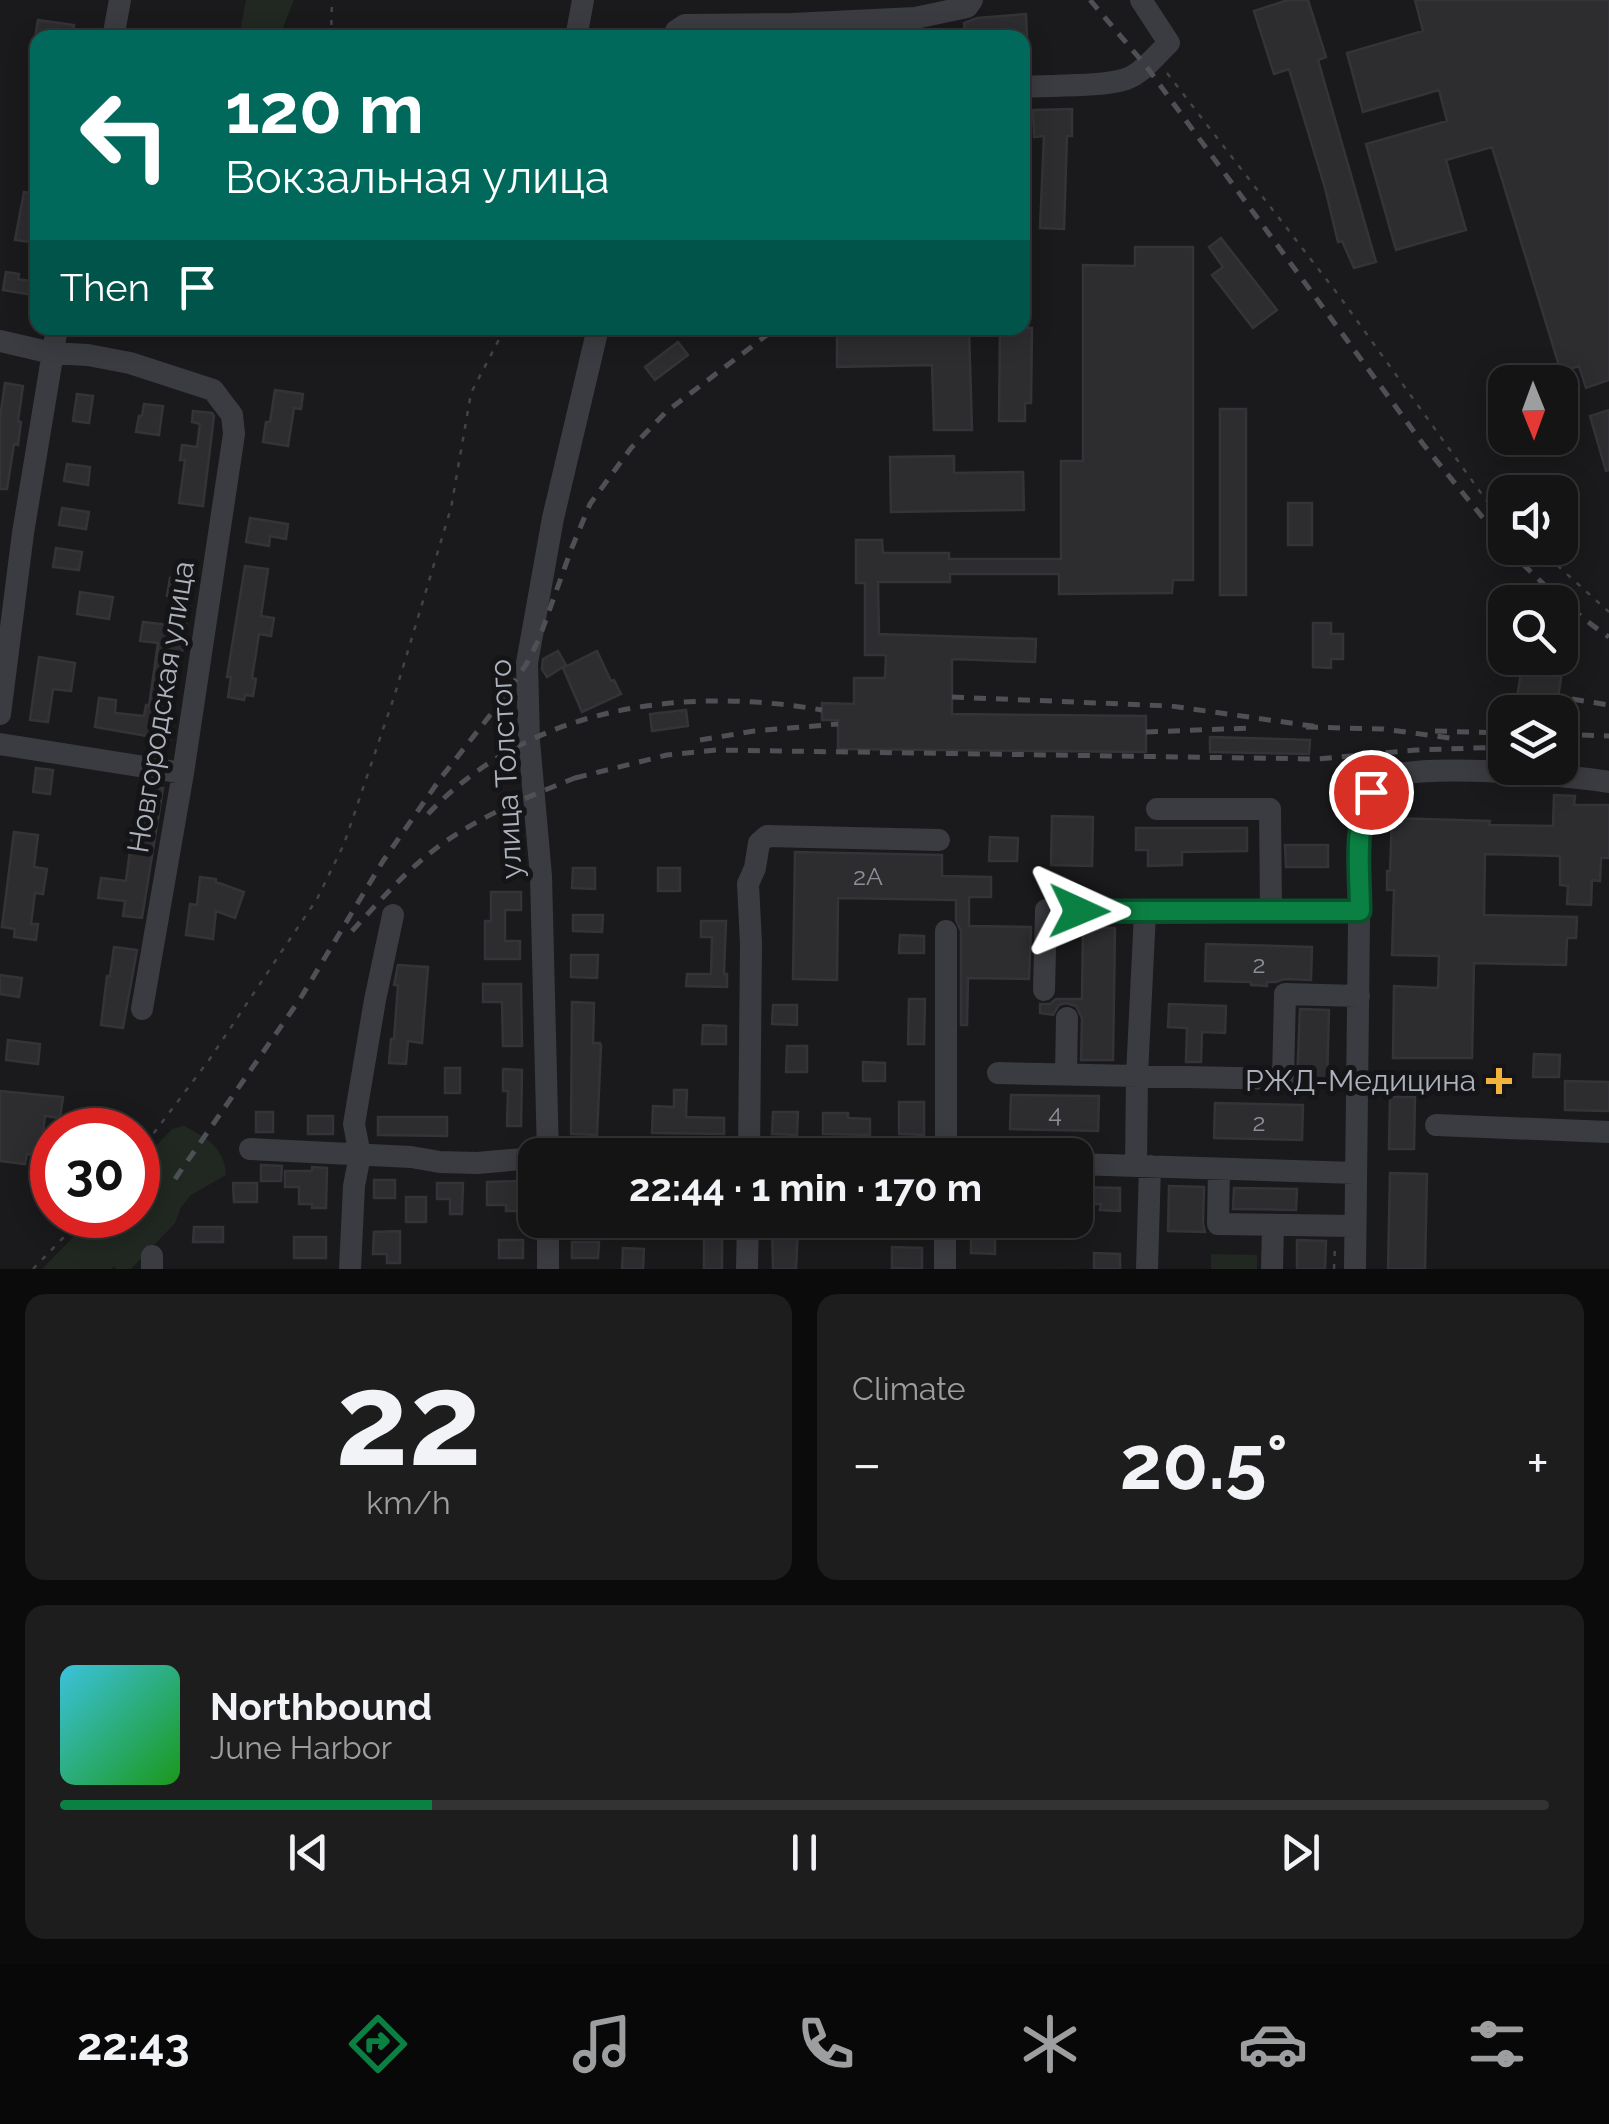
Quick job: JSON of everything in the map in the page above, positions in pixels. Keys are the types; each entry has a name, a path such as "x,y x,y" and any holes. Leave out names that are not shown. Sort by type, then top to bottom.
{"street":[{"path":"114,30 120,0"},
{"path":"577,30 582,0"},
{"path":"792,24 798,0"},
{"path":"678,30 685,25 915,18 967,7 972,0"},
{"path":"1030,87 1128,79 1162,50 1141,0"},
{"path":"0,714 23,534 56,335"},
{"name":"улица Толстого","path":"548,1138 541,876 529,741 527,663 554,518 596,335"},
{"path":"0,341 52,353"},
{"name":"Новгородская улица","path":"52,353 130,362 213,390 232,414 234,434 183,774 142,1009"},
{"path":"0,744 183,774"},
{"path":"1355,1269 1345,1226 1356,1172 1360,834 1363,809 1371,792 1383,779 1421,772 1488,772 1609,782"},
{"path":"1158,809 1270,809 1271,911"},
{"path":"748,1138 748,884 759,843 767,836 939,840"},
{"path":"1044,990 1046,910 1360,911"},
{"path":"1145,913 1137,1075 1147,1269"},
{"path":"350,1269 354,1186 360,1155 354,1124 393,915"},
{"path":"946,931 946,1138"},
{"path":"998,1073 1283,1079 1285,994 1359,996"},
{"path":"1066,1074 1067,1018"},
{"path":"1436,1125 1609,1132"},
{"path":"250,1148 477,1163 518,1159"},
{"path":"1093,1165 1356,1172"},
{"path":"1219,1168 1218,1224 1345,1226"},
{"path":"1272,1269 1273,1225"},
{"path":"548,1238 548,1269"},
{"path":"747,1269 748,1238"},
{"path":"945,1238 945,1269"}],"path":[{"path":"331,30 332,0"},
{"path":"1162,50 1488,502"},
{"path":"160,1125 209,1060 317,899 344,844 383,732 451,508 472,393 501,335"},
{"path":"1557,565 1609,612"},
{"path":"1334,1269 1345,1226"},
{"path":"33,1269 63,1238"}],"shaded area":[{"path":"246,0 294,0 282,30 240,30"},
{"path":"184,1126 206,1139 222,1157 226,1175 191,1195 175,1223 131,1269 42,1269 72,1238 160,1238 160,1142 172,1129"},
{"path":"1211,1254 1257,1255 1257,1269 1211,1269"}],"building":[{"path":"1288,0 1308,0 1326,57 1318,60 1376,262 1354,268 1342,241 1338,242 1289,69 1274,74 1254,11"},
{"path":"1415,0 1609,0 1609,380 1586,388 1578,365 1559,365 1492,147 1446,160 1466,230 1396,250 1366,144 1447,121 1439,90 1363,112 1347,53 1423,31"},
{"path":"1026,14 1027,30 964,30 964,23 977,18"},
{"path":"38,20 74,25 73,30 36,30"},
{"path":"1072,109 1072,136 1067,136 1064,229 1040,228 1044,136 1034,137 1033,110"},
{"path":"24,192 30,193 30,242 15,240"},
{"path":"1221,238 1277,310 1253,328 1212,275 1223,267 1209,247"},
{"path":"1135,247 1193,247 1193,580 1173,580 1172,593 1059,594 1059,574 950,574 950,582 878,582 879,634 1036,639 1035,662 952,659 952,714 1146,716 1146,752 838,749 838,720 822,720 822,703 854,704 854,678 885,678 886,655 865,655 865,583 856,583 856,540 882,540 883,553 949,553 949,559 1061,559 1061,461 1083,461 1083,265 1135,266"},
{"path":"6,272 30,281 30,294 3,290"},
{"path":"1032,328 1031,403 1025,403 1025,421 999,421 1000,335 1030,335"},
{"path":"837,335 969,335 972,430 934,430 932,365 837,367"},
{"path":"678,342 688,355 655,380 645,367"},
{"path":"5,383 23,386 18,445 14,444 7,489 0,489 0,418"},
{"path":"275,390 303,394 301,409 294,408 288,446 263,442"},
{"path":"77,394 93,396 89,423 73,421"},
{"path":"144,404 163,406 159,435 136,432"},
{"path":"1220,409 1246,409 1246,595 1220,595"},
{"path":"1609,410 1609,470 1606,471 1590,416"},
{"path":"193,411 214,416 203,506 179,503 185,460 180,460 182,445 197,447 200,424 192,422"},
{"path":"954,456 954,473 1023,472 1024,510 891,512 890,457"},
{"path":"67,464 90,467 88,485 64,481"},
{"path":"1288,503 1312,503 1312,545 1288,545"},
{"path":"62,508 89,512 86,529 59,525"},
{"path":"250,518 288,524 286,539 270,536 269,546 246,542"},
{"path":"56,548 82,552 79,570 53,567"},
{"path":"245,566 268,569 261,616 274,618 271,636 259,634 253,696 245,695 244,700 228,697 231,677 227,677"},
{"path":"170,578 193,581 176,691 164,689 160,719 173,721 170,740 95,727 99,698 116,700 115,713 144,716 146,705 149,706 158,643 140,641 143,622 169,625 173,597 167,596"},
{"path":"80,592 113,597 109,619 77,614"},
{"path":"1313,623 1331,623 1331,634 1343,634 1343,659 1331,659 1331,668 1313,667"},
{"path":"558,651 566,665 547,677 542,669 543,659"},
{"path":"597,651 621,694 582,712 563,668"},
{"path":"39,657 75,663 71,691 53,689 48,722 30,720"},
{"path":"1521,675 1561,675 1558,695 1517,695"},
{"path":"686,710 688,726 652,731 650,714"},
{"path":"1210,737 1310,740 1309,754 1210,752"},
{"path":"36,768 53,770 50,794 33,792"},
{"path":"145,785 163,788 142,918 123,916 125,901 98,898 101,878 126,881 132,835 138,836"},
{"path":"1554,795 1575,796 1574,805 1609,805 1609,858 1601,858 1600,881 1592,880 1591,905 1567,904 1568,886 1560,885 1560,856 1485,854 1484,915 1577,917 1576,938 1567,938 1566,965 1474,963 1472,1058 1393,1058 1394,986 1438,988 1439,956 1392,955 1394,890 1387,890 1387,871 1392,818 1553,826"},
{"path":"1052,816 1093,817 1092,866 1051,865"},
{"path":"1136,828 1247,828 1247,851 1182,852 1182,865 1148,866 1148,850 1136,850"},
{"path":"14,832 38,835 34,867 47,869 43,894 35,893 31,924 38,924 36,940 14,937 15,929 2,927"},
{"path":"990,837 1018,838 1017,861 989,861"},
{"path":"1285,845 1328,845 1328,867 1286,867"},
{"path":"795,852 942,855 942,876 991,877 991,897 969,897 969,926 1031,927 1029,979 968,978 967,1025 961,1025 961,931 956,920 956,900 838,898 837,980 793,979"},
{"path":"573,868 595,868 595,889 572,888"},
{"path":"658,868 680,868 680,891 658,891"},
{"path":"200,877 216,879 244,892 235,918 216,911 213,939 186,935 190,904 197,905"},
{"path":"491,892 521,892 521,910 505,910 505,941 520,941 520,959 485,959 485,921 491,921"},
{"path":"573,915 603,915 602,932 573,931"},
{"path":"701,921 726,921 727,987 686,986 687,974 711,974 712,937 701,937"},
{"path":"1083,928 1115,928 1113,1060 1081,1060 1082,1018 1076,1006 1066,1003 1059,1005 1053,1015 1040,1013 1040,1004 1056,999 1082,999"},
{"path":"900,935 924,936 924,953 899,953"},
{"path":"1206,944 1312,947 1311,980 1284,979 1267,982 1267,986 1205,981"},
{"path":"114,947 137,950 123,1028 101,1025"},
{"path":"571,955 598,955 597,978 571,977"},
{"path":"398,965 428,967 422,1043 408,1041 406,1064 389,1063"},
{"path":"0,975 22,978 19,997 0,994"},
{"path":"483,984 521,984 522,1046 503,1046 502,1002 483,1002"},
{"path":"909,999 925,999 924,1044 908,1044"},
{"path":"572,1002 594,1003 593,1043 601,1046 597,1135 571,1134"},
{"path":"1169,1004 1226,1006 1225,1033 1202,1032 1201,1062 1186,1062 1187,1028 1168,1027"},
{"path":"773,1005 797,1005 797,1025 772,1024"},
{"path":"1300,1009 1329,1010 1327,1083 1297,1083"},
{"path":"703,1025 726,1026 726,1044 702,1044"},
{"path":"8,1040 40,1044 38,1064 6,1060"},
{"path":"787,1046 807,1046 807,1072 786,1072"},
{"path":"1534,1054 1560,1055 1559,1077 1533,1077"},
{"path":"863,1062 885,1063 885,1081 863,1081"},
{"path":"445,1068 460,1068 460,1093 445,1093"},
{"path":"503,1069 522,1070 521,1126 507,1126 508,1091 503,1091"},
{"path":"1565,1081 1609,1082 1609,1111 1565,1110"},
{"path":"674,1090 687,1090 686,1117 724,1118 724,1134 652,1133 653,1106 674,1107"},
{"path":"0,1091 63,1097 61,1108 30,1108 30,1154 25,1164 0,1161"},
{"path":"1011,1095 1099,1096 1098,1131 1010,1129"},
{"path":"1390,1097 1415,1097 1414,1149 1389,1149"},
{"path":"899,1102 924,1102 924,1135 899,1134"},
{"path":"1215,1103 1303,1105 1302,1140 1214,1138"},
{"path":"256,1112 273,1112 273,1132 256,1132"},
{"path":"773,1112 798,1112 797,1135 772,1134"},
{"path":"823,1113 848,1113 848,1118 870,1119 870,1135 823,1134"},
{"path":"308,1116 333,1116 333,1134 308,1134"},
{"path":"378,1117 447,1117 447,1136 378,1135"},
{"path":"261,1165 282,1166 281,1181 261,1181"},
{"path":"312,1167 327,1168 326,1208 299,1204 299,1187 285,1187 285,1171 312,1171"},
{"path":"1390,1173 1427,1174 1425,1269 1388,1269"},
{"path":"374,1180 395,1180 395,1198 374,1198"},
{"path":"518,1181 518,1211 506,1211 506,1205 487,1205 487,1182"},
{"path":"233,1183 257,1183 257,1202 234,1202"},
{"path":"437,1183 463,1183 462,1214 450,1214 450,1199 437,1199"},
{"path":"1169,1186 1204,1187 1205,1232 1168,1231"},
{"path":"1093,1187 1120,1188 1120,1211 1100,1210 1101,1204 1093,1204"},
{"path":"1234,1188 1297,1189 1296,1210 1233,1209"},
{"path":"406,1197 426,1197 426,1222 406,1222"},
{"path":"194,1227 223,1227 223,1242 193,1242"},
{"path":"400,1231 400,1263 387,1263 387,1254 373,1254 374,1232"},
{"path":"294,1237 326,1237 326,1258 294,1258"},
{"path":"704,1238 722,1238 722,1269 704,1269"},
{"path":"772,1238 797,1238 796,1269 773,1269"},
{"path":"971,1238 995,1238 995,1254 971,1253"},
{"path":"499,1240 523,1240 523,1258 499,1258"},
{"path":"1297,1240 1326,1241 1325,1269 1297,1269"},
{"path":"572,1242 599,1242 598,1258 572,1258"},
{"path":"892,1247 922,1248 922,1269 892,1268"},
{"path":"623,1248 644,1249 643,1269 622,1269"},
{"path":"1094,1253 1120,1254 1120,1269 1094,1269"}],"railway":[{"path":"1090,0 1146,66 1423,444 1488,524"},
{"path":"175,1179 300,999 383,861 527,663 590,504 631,448 666,412 767,335"},
{"path":"1525,565 1609,637"},
{"path":"952,697 1171,706 1319,727"},
{"path":"1578,700 1609,705"},
{"path":"428,814 468,778 513,749 561,727 611,712 716,701 822,710"},
{"path":"700,740 838,724"},
{"path":"1306,727 1383,729 1450,738"},
{"path":"1146,732 1251,728"},
{"path":"1435,731 1488,733"},
{"path":"1578,735 1609,736"},
{"path":"575,778 667,755 716,750 1318,759 1488,748"},
{"path":"352,931 390,890 447,840 504,808 585,774"}],"place":[{"name":"РЖД-Медицина","path":"1499,1081"}],"route":[{"path":"1079,911 1360,911 1360,834 1363,809 1371,792"}]}
